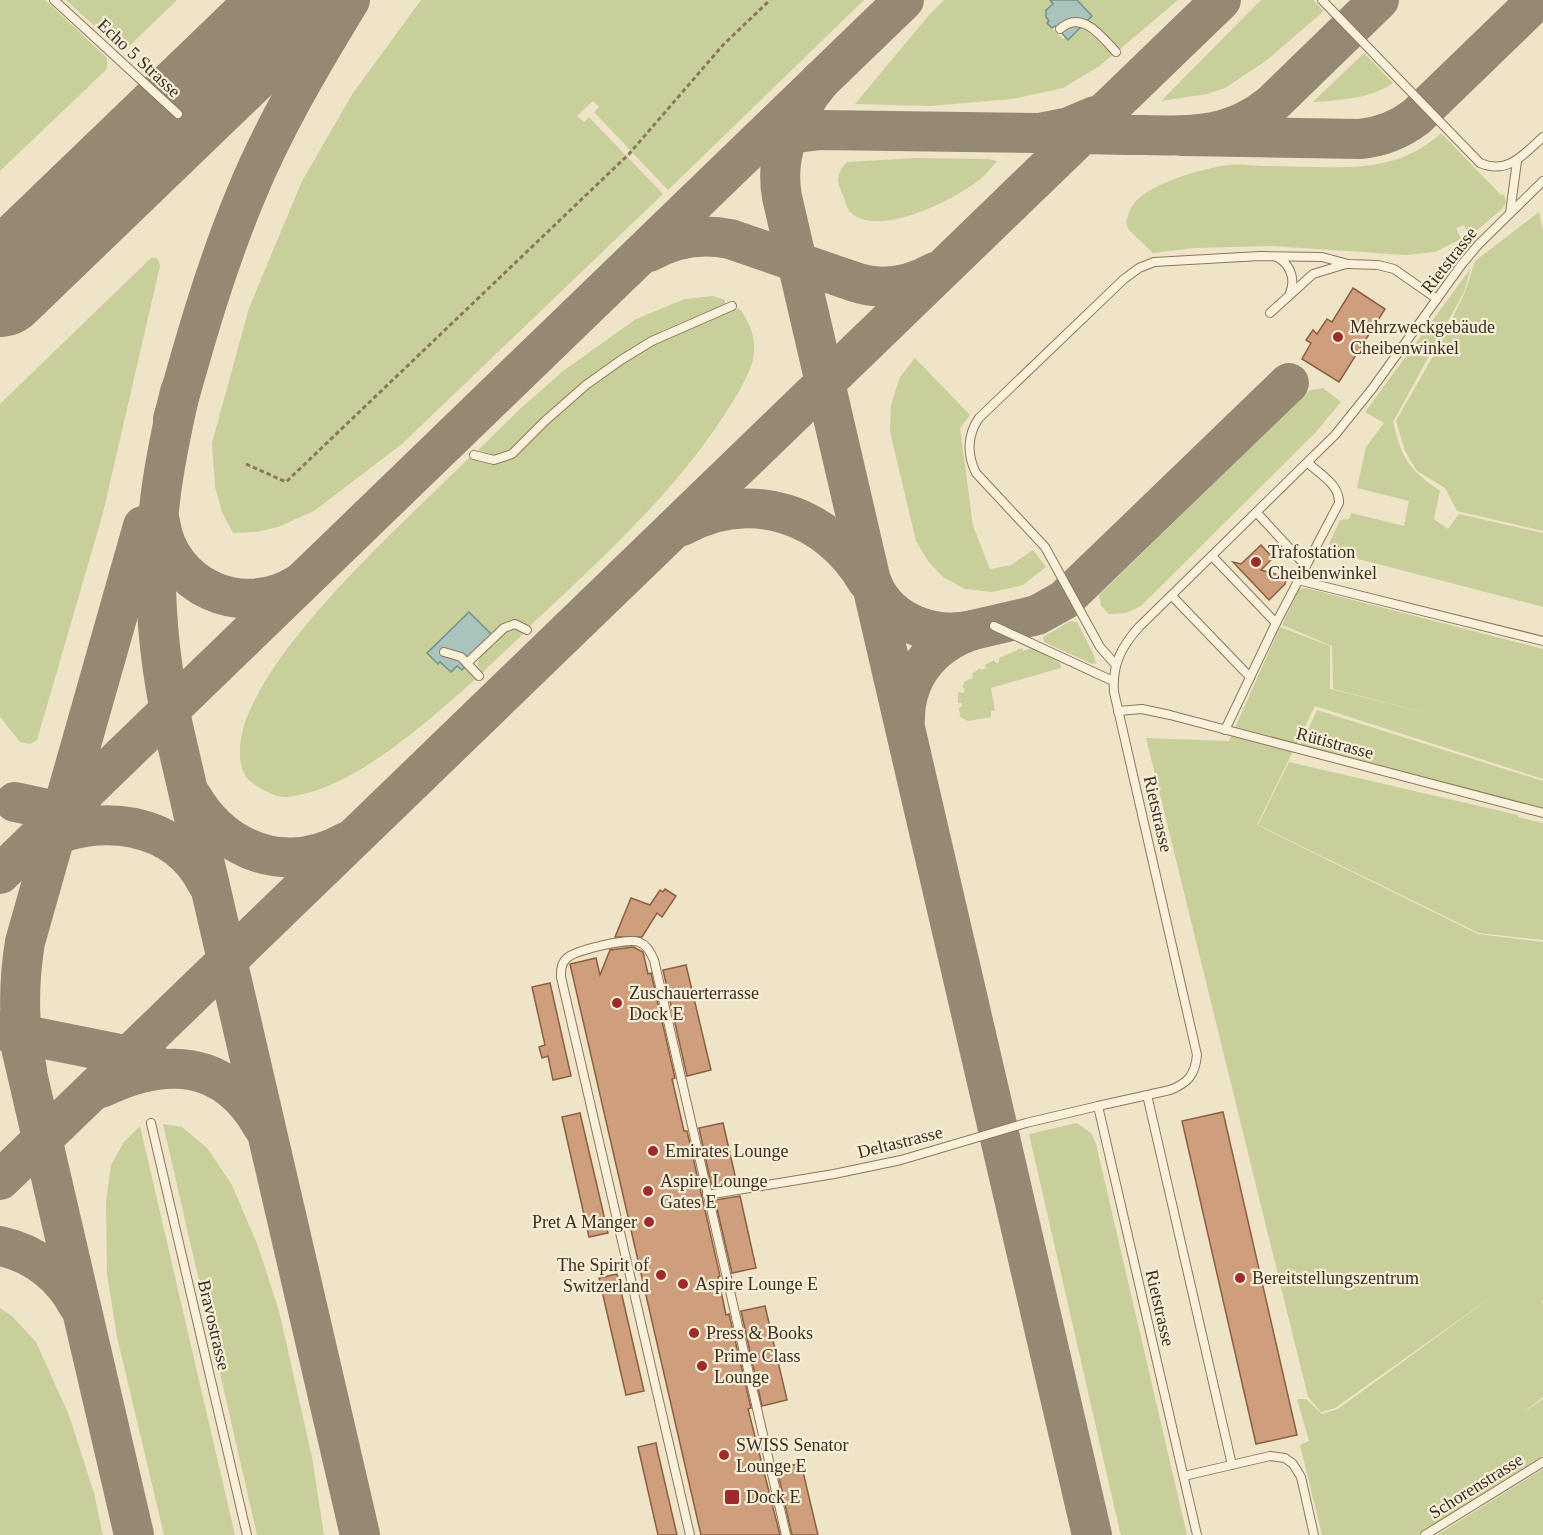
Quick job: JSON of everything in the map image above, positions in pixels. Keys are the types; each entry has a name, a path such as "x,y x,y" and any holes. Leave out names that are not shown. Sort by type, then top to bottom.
{"lane":[{"name":"Echo 5 Strasse","path":"54,0 178,114"},
{"path":"1322,0 1480,163 1499,166 1517,161 1543,137"},
{"path":"1060,29 1076,21 1091,26 1116,52"},
{"path":"1510,213 1517,161"},
{"name":"Rietstrasse","path":"1197,1535 1098,1106 1170,1090 1188,1080 1196,1066 1197,1055 1118,711 1113,681 1115,664 1131,635 1335,435 1372,389 1478,244 1543,181"},
{"path":"1115,664 1100,647 1045,547 976,473 969,449 974,426 1119,284 1139,268 1154,262 1274,256 1322,257 1348,264 1378,265 1395,269 1437,299"},
{"path":"1274,256 1286,263 1292,275 1292,288 1288,297"},
{"path":"1270,314 1313,274 1348,264"},
{"path":"474,455 494,460 512,454 586,385 621,360 661,336 732,306"},
{"path":"1225,730 1276,623 1338,507 1340,498 1335,487 1308,463"},
{"path":"1257,513 1306,566"},
{"path":"1212,556 1276,623"},
{"path":"1298,580 1543,641"},
{"path":"1172,596 1250,677"},
{"path":"467,663 504,628 515,624 527,630"},
{"path":"994,626 1113,681"},
{"path":"444,652 461,657 479,676"},
{"name":"Rütistrasse","path":"1118,711 1142,709 1170,714 1543,813"},
{"path":"690,1535 562,982 563,964 572,955 626,941 639,942 648,948 654,960 786,1535"},
{"path":"1147,1095 1232,1465"},
{"name":"Deltastrasse","path":"707,1195 834,1174 901,1160 1026,1123 1098,1106"},
{"name":"Bravostrasse","path":"151,1123 247,1535"},
{"path":"1184,1476 1270,1456 1286,1458 1293,1464 1301,1478 1314,1535"},
{"name":"Schorenstrasse","path":"1425,1535 1543,1462"}],"path":[{"path":"246,464 286,482 629,153 723,45 770,0"}],"green space":[{"path":"0,0 45,0 107,58 107,69 0,171"},
{"path":"66,0 177,0 123,52"},
{"path":"421,0 864,0 668,190 594,112 599,107 593,101 577,116 584,122 589,117 663,194 402,444 314,511 278,527 256,532 233,533 222,512 215,487 212,443 249,308 302,181 353,93"},
{"path":"944,0 1178,0 1119,50 1088,19 1059,20 1051,27 1063,39 1074,29 1086,27 1113,55 1063,88 1012,99 930,106 855,104"},
{"path":"1261,0 1313,0 1324,11 1267,60 1225,88 1207,94 1161,101"},
{"path":"1364,53 1393,83 1365,96 1313,102"},
{"path":"1441,133 1500,194 1504,195 1506,202 1503,208 1469,237 1464,225 1456,228 1461,239 1435,252 1406,255 1272,246 1195,248 1153,253 1129,230 1126,223 1135,202 1143,195 1165,183 1192,173 1232,165 1350,167 1373,165 1415,152"},
{"path":"915,158 997,161 983,177 966,189 915,214 878,221 863,219 850,212 838,182 839,174 847,162"},
{"path":"1539,212 1543,230 1543,531 1457,511 1445,488 1417,471 1405,451 1396,421 1440,344 1465,292 1475,261"},
{"path":"152,257 158,259 160,266 103,513 37,740 30,744 20,742 0,717 0,404"},
{"path":"1471,268 1464,292 1393,422 1400,446 1408,462 1440,491 1434,519 1448,529 1459,514 1543,533 1543,607 1335,553 1329,544 1340,520 1349,519 1351,513 1404,526 1409,501 1357,488 1366,447 1384,423 1365,412"},
{"path":"713,296 725,300 725,304 664,330 623,355 506,453 495,456 478,450 563,371 636,319 685,299"},
{"path":"739,308 747,320 754,341 754,356 742,386 699,451 654,504 606,554 530,626 519,621 507,621 462,663 477,678 413,733 363,768 312,792 287,797 272,794 250,781 245,775 240,759 242,732 253,703 275,665 311,619 349,577 470,457 493,463 515,456 579,397 650,346 694,325"},
{"path":"915,358 970,415 960,428 973,526 990,569 1011,565 1033,550 1046,567 1023,585 992,592 965,589 943,577 928,561 916,541 890,432 891,405 900,377"},
{"path":"1323,388 1341,402 1315,433 1141,606 1126,613 1109,614 1101,606 1099,595 1310,390"},
{"path":"1306,588 1543,649 1543,779 1315,706 1257,825 1478,934 1543,942 1543,1301 1541,1300 1543,1304 1543,1397 1524,1412 1543,1399 1543,1456 1418,1535 1322,1535 1300,1445 1309,1441 1297,1399 1306,1399 1322,1414 1338,1409 1497,1293 1335,1408 1321,1412 1308,1397 1146,738 1229,741 1280,627 1330,646 1330,689 1434,715 1333,689 1332,646 1282,625 1299,589"},
{"path":"1070,621 1077,622 1096,663 1092,664 1044,642 1043,637"},
{"path":"511,629 518,629 524,633 482,673 477,664 483,654 496,639"},
{"path":"1022,648 1023,651 1032,648 1060,663 1061,668 991,688 995,710 991,711 991,717 968,721 960,717 959,708 962,706 958,703 958,692 963,693 965,689 962,687 965,681 973,678 972,674 980,668 982,670 986,668 985,665 994,660 996,663 999,662 999,658"},
{"path":"1317,710 1543,781 1543,810 1300,746"},
{"path":"1289,762 1518,815 1518,817 1543,823 1543,940 1479,933 1258,825"},
{"path":"1077,1123 1091,1133 1096,1144 1187,1535 1121,1535 1120,1532 1029,1134"},
{"path":"163,1124 182,1127 207,1148 232,1185 258,1246 279,1311 312,1457 324,1535 257,1535"},
{"path":"140,1126 235,1535 164,1535 117,1337 107,1274 106,1202 111,1165 124,1142"},
{"path":"0,1308 12,1316 36,1342 69,1415 94,1493 103,1535 0,1535"},
{"path":"1543,1469 1543,1535 1437,1535"}],"water":[{"path":"1050,0 1077,0 1092,16 1068,40 1055,26 1052,28 1047,23 1049,21 1046,17 1046,10 1053,4"},
{"path":"469,612 495,638 462,670 457,666 451,672 427,653"}],"building":[{"name":"Mehrzweckgebäude Cheibenwinkel","path":"1353,288 1385,309 1339,382 1302,359 1311,343 1306,340 1313,330 1317,334 1327,319 1332,322"},
{"path":"1261,545 1273,558 1261,570 1287,577 1285,584 1269,600 1233,562 1241,564"},
{"path":"665,889 676,896 662,917 657,913 642,937 615,937 631,898 650,905 660,890 663,892"},
{"name":"Dock E","path":"633,947 643,952 648,974 651,973 675,1078 672,1079 684,1131 687,1131 720,1276 718,1277 726,1315 729,1314 751,1408 748,1409 780,1535 701,1535 570,964 596,958 600,975 610,950"},
{"path":"686,965 711,1070 687,1076 663,970"},
{"path":"550,983 571,1076 553,1080 548,1056 542,1058 539,1047 545,1045 532,987"},
{"name":"Bereitstellungszentrum","path":"1223,1112 1297,1435 1256,1444 1182,1121"},
{"path":"580,1113 608,1233 589,1237 562,1117"},
{"path":"723,1123 737,1184 712,1188 699,1128"},
{"path":"740,1196 756,1268 732,1273 715,1200"},
{"path":"617,1274 644,1391 626,1395 599,1278"},
{"path":"765,1306 787,1400 762,1406 741,1311"},
{"path":"656,1443 677,1535 658,1535 638,1447"},
{"path":"801,1463 818,1535 792,1535 777,1469"}],"taxiway":[{"path":"173,419 215,279 245,197 280,121 350,0"},
{"path":"0,874 904,0"},
{"path":"0,1180 1221,0"},
{"path":"1066,134 1194,135 1226,129 1242,123 1273,103 1379,0"},
{"path":"1182,136 1360,139 1390,132 1416,117 1537,0"},
{"path":"821,80 802,106 788,134 781,165 782,197 1092,1535"},
{"path":"767,142 789,134 820,130 1039,133 1069,127 1095,116"},
{"path":"649,252 678,240 720,237 865,285 896,286 916,281 935,272"},
{"path":"973,630 1037,615 1064,600 1289,383"},
{"path":"180,392 168,446 157,529 157,614 167,698 360,1535"},
{"path":"682,526 708,515 735,509 761,509 786,514 810,524 831,539 851,558 867,581"},
{"path":"160,522 166,545 177,564 211,591 232,597 254,599 276,595 297,585"},
{"path":"27,1070 20,1006 25,942 143,526"},
{"path":"872,583 879,597 889,608 914,625 943,632 973,630 946,643 924,663 910,688 905,719"},
{"path":"192,797 222,832 240,845 260,853 280,857 302,857 324,852 346,842"},
{"path":"15,802 85,817"},
{"path":"41,841 63,832 87,827 110,825 134,828 156,835 176,846 193,862 207,883"},
{"path":"0,1030 150,1060"},
{"path":"20,1043 134,1535"},
{"path":"101,1088 148,1071 192,1070 212,1077 231,1088 248,1105 263,1127"},
{"path":"0,1246 24,1254 46,1267 64,1284 78,1305"}],"runway":[{"path":"0,287 298,0"}],"place":[{"name":"Mehrzweckgebäude Cheibenwinkel","path":"1338,337"},
{"name":"Trafostation Cheibenwinkel","path":"1256,562"},
{"name":"Zuschauerterrasse Dock E","path":"617,1003"},
{"name":"Emirates Lounge","path":"653,1151"},
{"name":"Aspire Lounge Gates E","path":"648,1191"},
{"name":"Pret A Manger","path":"649,1222"},
{"name":"The Spirit of Switzerland","path":"661,1275"},
{"name":"Bereitstellungszentrum","path":"1240,1278"},
{"name":"Aspire Lounge E","path":"683,1284"},
{"name":"Press & Books","path":"694,1333"},
{"name":"Prime Class Lounge","path":"702,1366"},
{"name":"SWISS Senator Lounge E","path":"724,1455"},
{"name":"Dock E","path":"732,1497"}]}
